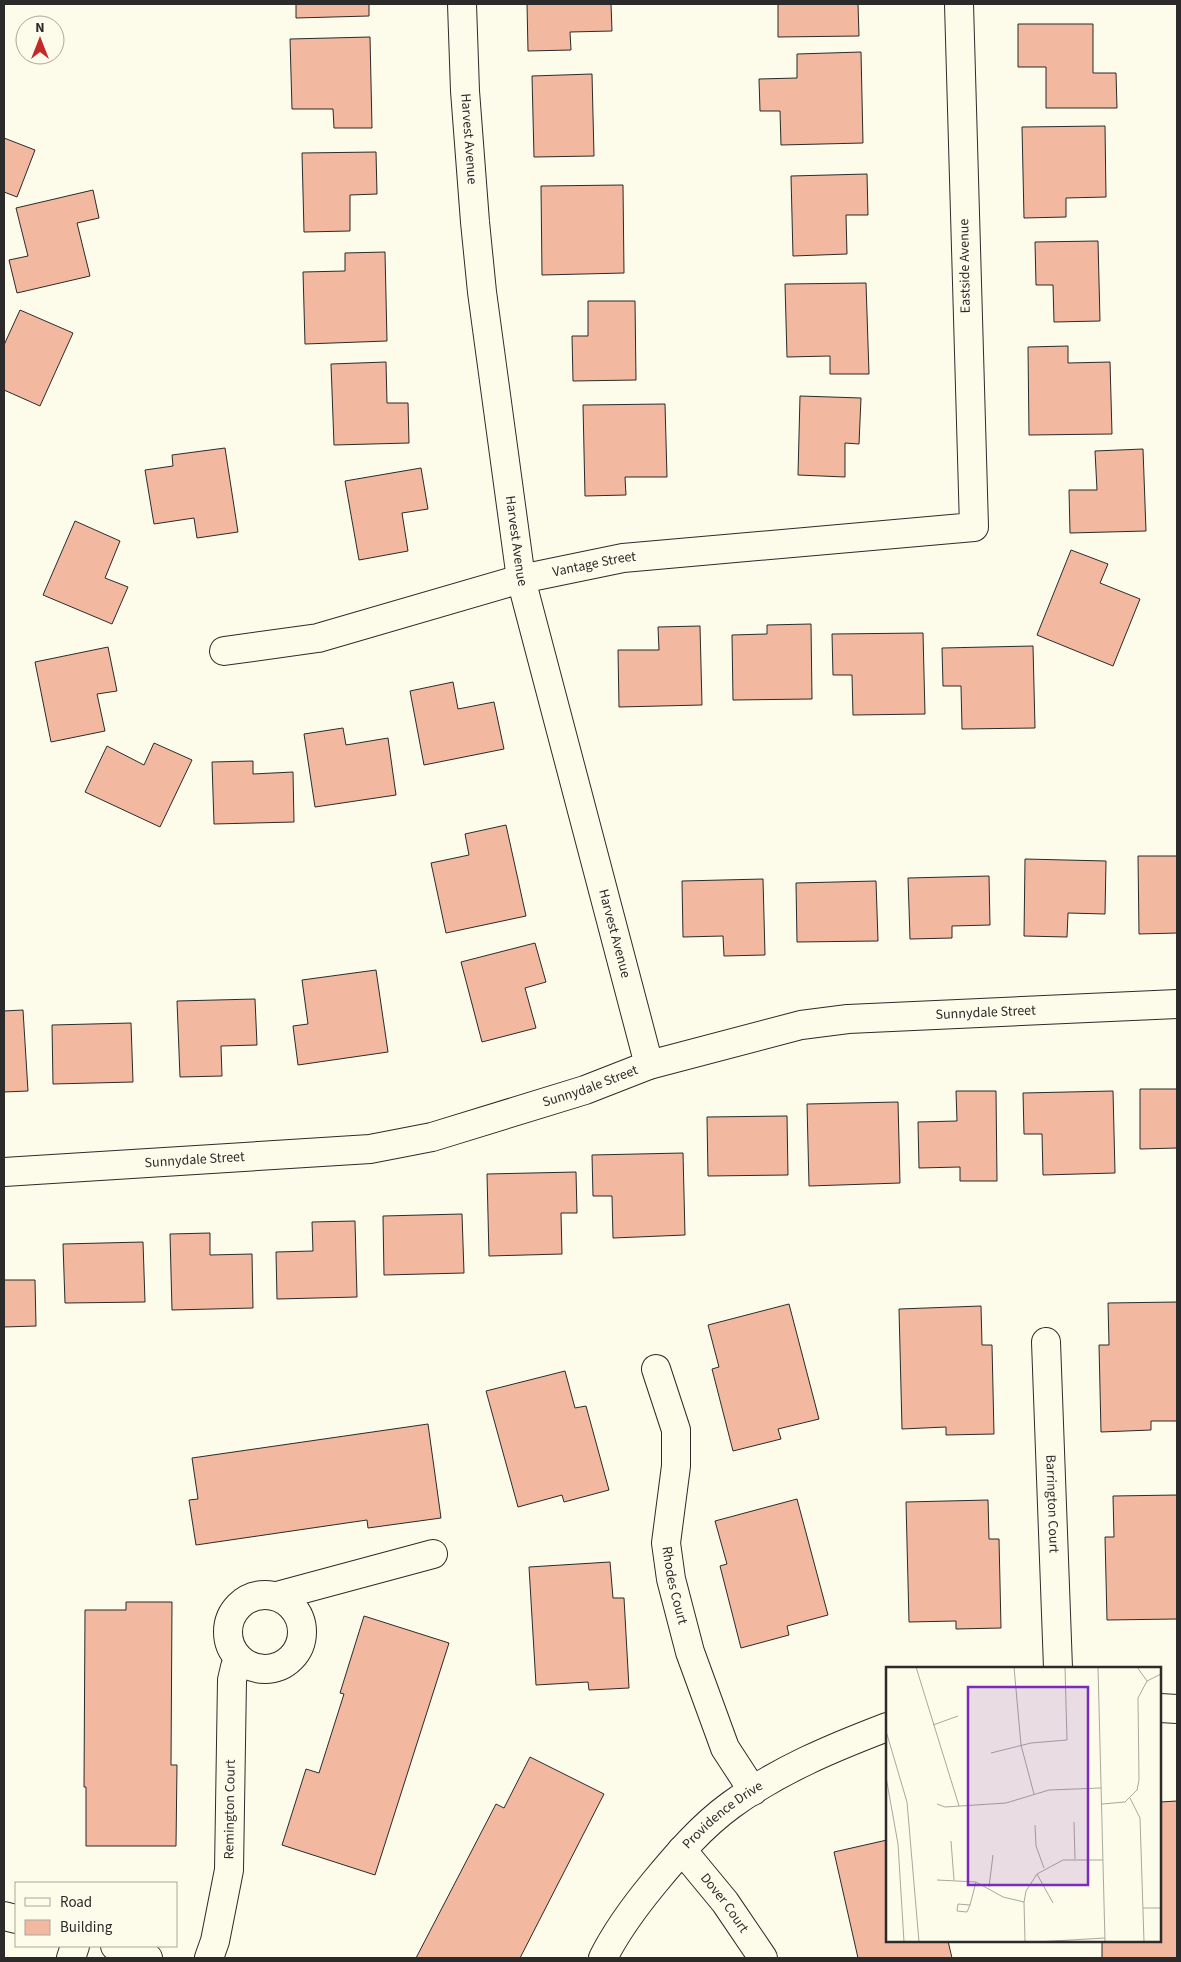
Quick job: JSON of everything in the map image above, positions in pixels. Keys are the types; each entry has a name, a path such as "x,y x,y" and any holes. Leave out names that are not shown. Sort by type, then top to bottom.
{"street":[{"name":"Harvest Avenue","path":"462,4 465,91 474,222 521,579 649,1065"},
{"name":"Eastside Avenue","path":"959,4 974,527"},
{"name":"Vantage Street","path":"224,651 318,638 521,579 623,558 974,527"},
{"name":"Sunnydale Street","path":"4,1172 370,1149 432,1137 585,1090 649,1065 801,1025 848,1018 1177,1004"},
{"name":"Barrington Court","path":"1046,1342 1058,1667"},
{"name":"Rhodes Court","path":"656,1369 676,1430 676,1466 666,1543 671,1579 690,1652 724,1748 753,1791"},
{"path":"277,1596 433,1554"},
{"path":"264,1594 277,1596 288,1602 296,1611 302,1627 301,1645 295,1656 286,1663 274,1668 263,1669 251,1666 240,1660 232,1650 228,1638 228,1625 232,1613 240,1604 251,1597 264,1594"},
{"name":"Remington Court","path":"209,1958 215,1941 229,1870 232,1680 235,1667 240,1660"},
{"path":"1161,1708 1177,1709"},
{"name":"Providence Drive","path":"603,1958 610,1943 644,1895 682,1850 730,1806 792,1767 824,1751 886,1727"},
{"name":"Dover Court","path":"682,1850 724,1902 763,1958"},
{"path":"118,1947 148,1958"}],"building":[{"path":"296,4 369,4 369,16 296,18"},
{"path":"527,4 611,4 612,31 570,32 571,50 528,51"},
{"path":"778,4 858,4 859,36 778,37"},
{"path":"1018,24 1093,24 1093,73 1116,73 1117,108 1046,108 1046,67 1018,67"},
{"path":"370,37 372,128 334,128 333,109 292,109 290,39"},
{"path":"861,52 863,143 781,145 780,111 760,111 759,79 797,78 797,54"},
{"path":"592,74 594,156 534,157 532,76"},
{"path":"1105,126 1106,197 1066,198 1066,217 1024,218 1022,127"},
{"path":"4,138 35,150 17,197 4,192"},
{"path":"376,152 377,194 350,195 350,231 304,232 302,153"},
{"path":"867,174 868,215 846,215 847,254 793,256 791,176"},
{"path":"623,185 624,273 542,275 541,186"},
{"path":"93,190 99,218 77,223 90,276 17,293 9,260 28,256 16,208"},
{"path":"1098,241 1100,321 1054,322 1053,285 1036,285 1035,242"},
{"path":"385,252 387,341 305,344 303,272 345,271 345,253"},
{"path":"866,283 869,374 830,374 830,356 787,357 785,284"},
{"path":"588,301 635,301 636,380 573,381 572,336 588,336"},
{"path":"20,310 73,333 40,406 4,390 4,345"},
{"path":"1068,346 1068,363 1110,362 1112,434 1029,435 1028,347"},
{"path":"386,362 387,403 408,403 409,443 334,445 331,364"},
{"path":"800,396 861,398 859,444 845,443 845,477 798,475"},
{"path":"665,404 667,477 625,477 626,495 585,496 583,405"},
{"path":"225,448 238,532 197,538 194,518 154,524 145,470 173,466 172,455"},
{"path":"1143,449 1146,531 1070,533 1069,490 1097,490 1095,451"},
{"path":"421,468 428,509 402,513 408,551 359,560 345,481"},
{"path":"75,521 120,541 105,578 128,587 112,624 43,595"},
{"path":"1071,550 1108,564 1100,583 1140,599 1113,666 1037,635"},
{"path":"811,624 812,699 733,700 732,635 767,634 767,625"},
{"path":"700,626 702,705 619,707 618,650 659,650 658,627"},
{"path":"923,633 925,714 853,715 852,675 833,675 832,634"},
{"path":"1033,646 1035,728 962,729 961,686 943,686 942,648"},
{"path":"108,647 117,691 97,694 105,731 51,742 35,662"},
{"path":"453,682 458,709 494,702 504,749 424,765 410,691"},
{"path":"343,728 346,745 388,738 396,795 315,807 304,734"},
{"path":"154,743 192,760 160,827 85,792 107,746 144,765"},
{"path":"253,761 253,774 293,772 294,822 214,824 212,762"},
{"path":"506,825 526,916 446,933 431,863 469,855 465,834"},
{"path":"1138,856 1177,856 1177,933 1139,934"},
{"path":"1025,859 1106,861 1105,914 1068,913 1067,937 1024,936"},
{"path":"989,876 990,925 952,926 952,938 910,939 908,878"},
{"path":"763,879 765,955 724,956 723,936 683,937 682,881"},
{"path":"876,881 878,941 797,942 796,883"},
{"path":"535,943 546,982 525,988 536,1028 482,1042 461,962"},
{"path":"376,970 388,1052 298,1065 293,1026 308,1024 302,980"},
{"path":"255,999 257,1045 221,1046 222,1076 180,1077 177,1001"},
{"path":"23,1010 28,1091 4,1092 4,1011"},
{"path":"131,1023 133,1082 53,1084 52,1025"},
{"path":"1140,1089 1177,1089 1177,1148 1140,1149"},
{"path":"956,1091 996,1091 997,1181 960,1181 960,1167 919,1168 918,1122 957,1121"},
{"path":"1113,1091 1115,1173 1043,1175 1042,1134 1024,1134 1023,1093"},
{"path":"898,1102 900,1183 809,1186 807,1104"},
{"path":"787,1116 788,1175 708,1176 707,1117"},
{"path":"683,1153 685,1235 613,1238 612,1196 593,1196 592,1155"},
{"path":"576,1172 577,1213 561,1213 562,1254 489,1256 487,1174"},
{"path":"462,1214 464,1273 384,1275 383,1216"},
{"path":"355,1221 357,1297 277,1299 276,1252 313,1251 312,1222"},
{"path":"210,1233 210,1255 252,1254 253,1308 172,1310 170,1234"},
{"path":"143,1242 145,1302 65,1303 63,1244"},
{"path":"4,1280 35,1280 36,1326 4,1327"},
{"path":"1177,1302 1177,1421 1151,1421 1151,1430 1101,1432 1099,1345 1109,1345 1108,1303"},
{"path":"789,1304 819,1419 778,1429 781,1439 733,1451 712,1369 719,1367 708,1325"},
{"path":"981,1306 982,1345 992,1345 994,1434 946,1435 946,1427 902,1429 899,1309"},
{"path":"565,1371 575,1408 586,1406 609,1490 564,1502 562,1495 518,1507 486,1391"},
{"path":"428,1424 441,1518 368,1528 367,1520 196,1545 189,1500 198,1499 192,1458"},
{"path":"1177,1495 1177,1619 1107,1620 1105,1537 1114,1537 1113,1496"},
{"path":"797,1499 828,1615 787,1626 789,1635 741,1648 720,1566 727,1564 715,1521"},
{"path":"988,1500 989,1539 999,1539 1001,1628 956,1629 956,1621 909,1622 906,1502"},
{"path":"610,1562 613,1598 624,1598 629,1688 589,1690 588,1682 536,1685 529,1567"},
{"path":"126,1602 172,1602 171,1765 177,1765 176,1846 86,1846 86,1787 84,1787 85,1610 126,1610"},
{"path":"364,1616 449,1643 375,1875 282,1845 306,1769 319,1773 344,1694 340,1693"},
{"path":"530,1757 604,1794 520,1958 416,1958 496,1804 504,1808"},
{"path":"1177,1801 1177,1958 1102,1958 1102,1942 1161,1942 1161,1802"},
{"path":"886,1840 886,1942 948,1942 952,1958 858,1958 834,1852"}]}
